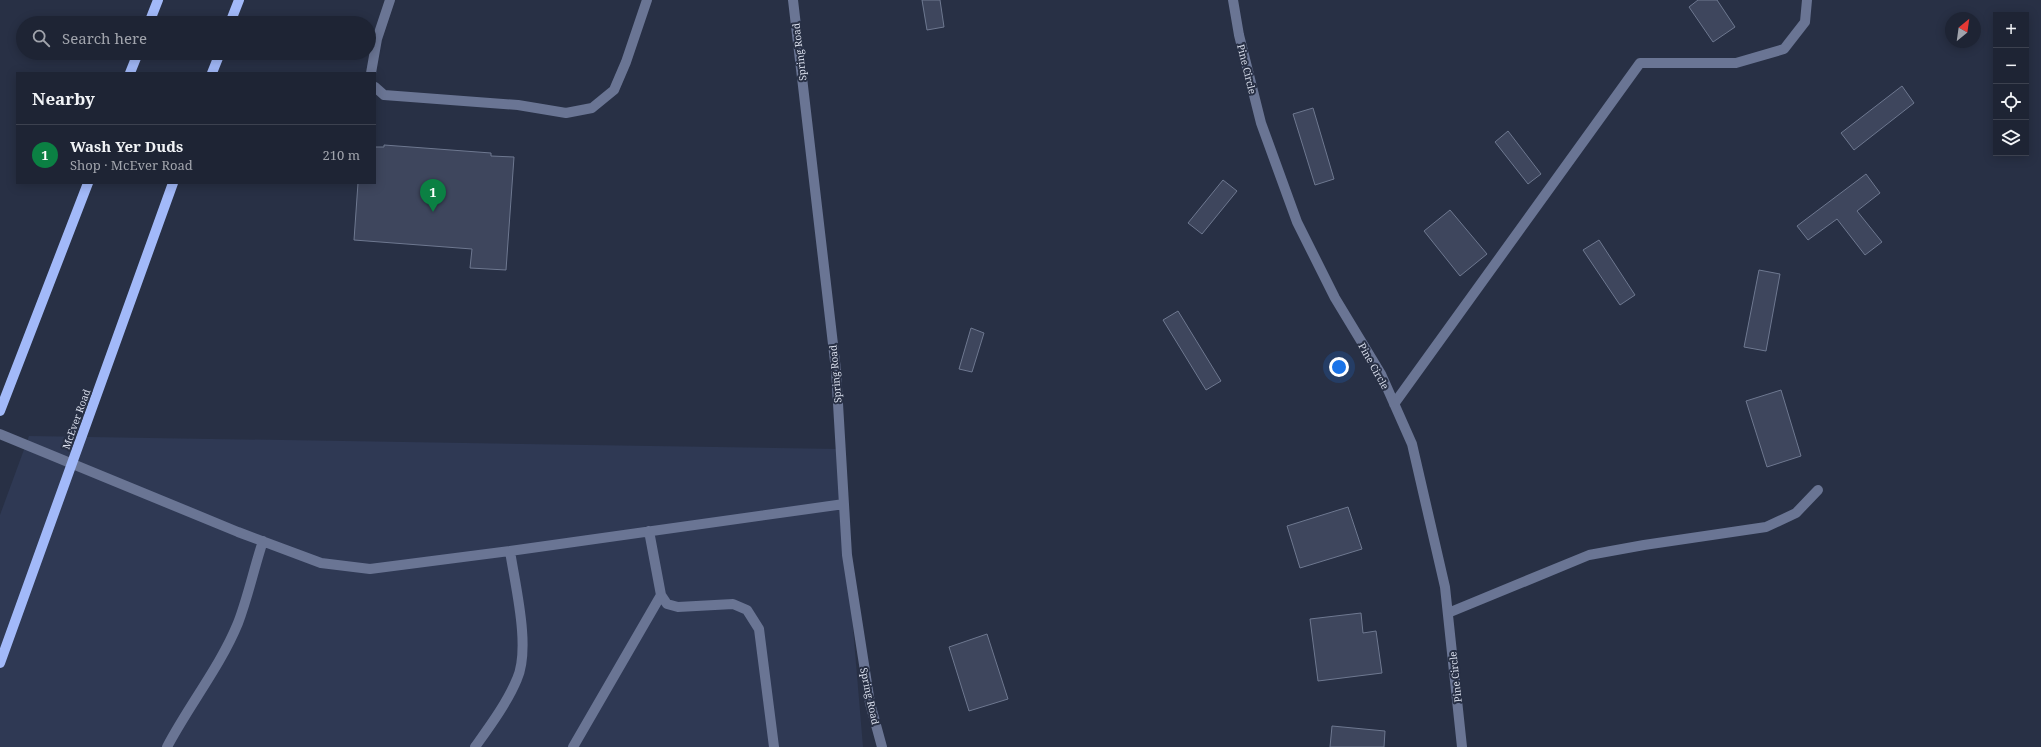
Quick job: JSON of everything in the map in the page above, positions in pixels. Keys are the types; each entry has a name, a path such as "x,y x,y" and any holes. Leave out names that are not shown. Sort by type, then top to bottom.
{"main road":[{"path":"152,16 158,0"},
{"path":"233,16 239,0"},
{"path":"130,72 135,60"},
{"path":"212,72 217,60"},
{"path":"0,411 88,184"},
{"name":"McEver Road","path":"0,663 173,184"}],"street":[{"path":"376,45 390,0"},
{"path":"376,88 384,95 518,105 566,113 592,108 614,90 626,62 647,0"},
{"name":"Spring Road","path":"793,0 836,370 846,555 868,695 882,747"},
{"name":"Pine Circle","path":"1233,0 1239,35 1261,123 1297,222 1335,298 1381,374 1414,450 1446,587 1462,747"},
{"path":"1394,404 1640,63 1736,63 1784,49 1805,22 1807,0"},
{"path":"371,72 373,60"},
{"path":"0,434 263,541 321,563 370,569 844,504"},
{"path":"1448,613 1589,555 1644,545 1766,527 1796,513 1818,490"},
{"path":"649,531 661,595 668,604 678,607 733,604 747,610 759,629 774,747"},
{"path":"167,747 182,718 205,686 238,623 263,541"},
{"path":"475,747 497,716 518,678 524,643 510,551"},
{"path":"573,747 661,595"}],"shaded area":[{"path":"29,436 838,449 863,747 0,747 0,515"}],"building":[{"path":"922,0 940,0 944,27 927,30"},
{"path":"1698,0 1717,0 1735,27 1713,42 1689,7"},
{"path":"1902,86 1914,103 1854,150 1841,133"},
{"path":"1313,108 1334,179 1315,185 1293,114"},
{"path":"1508,131 1541,174 1528,184 1495,142"},
{"path":"384,145 491,153 491,156 514,157 506,270 470,268 472,249 354,240 358,184 376,184 376,147 384,147"},
{"path":"1866,174 1880,193 1857,211 1882,242 1865,255 1837,219 1808,240 1797,226"},
{"path":"1223,180 1237,191 1202,234 1188,223"},
{"path":"1450,210 1487,254 1460,276 1424,231"},
{"path":"1599,240 1635,295 1620,305 1583,250"},
{"path":"1759,270 1780,274 1766,351 1744,347"},
{"path":"1178,311 1221,381 1206,390 1163,320"},
{"path":"971,328 984,333 972,372 959,369"},
{"path":"1781,390 1801,456 1767,467 1746,401"},
{"path":"1348,507 1362,549 1300,568 1287,526"},
{"path":"1361,613 1363,633 1376,631 1382,673 1318,681 1310,619"},
{"path":"987,634 1008,699 969,711 949,647"},
{"path":"1332,726 1385,731 1384,747 1330,747"}],"place":[{"name":"Wash Yer Duds","path":"433,212"}]}
